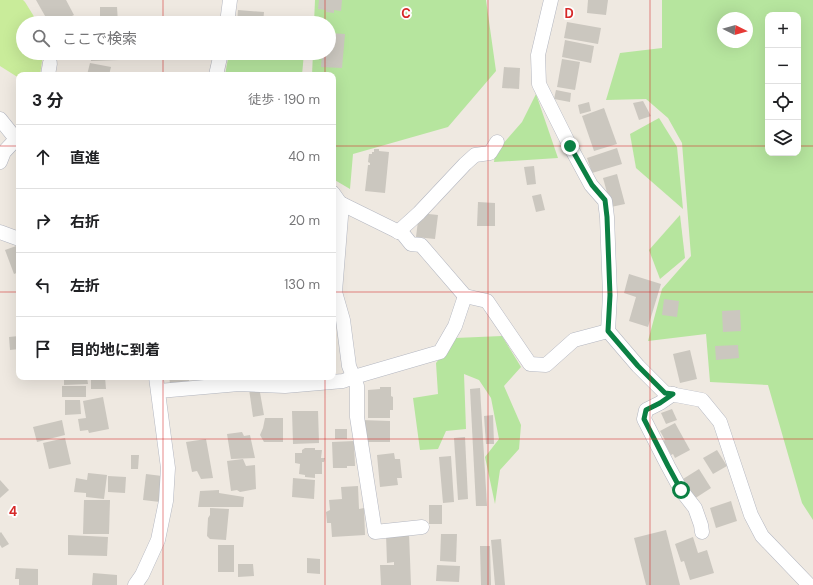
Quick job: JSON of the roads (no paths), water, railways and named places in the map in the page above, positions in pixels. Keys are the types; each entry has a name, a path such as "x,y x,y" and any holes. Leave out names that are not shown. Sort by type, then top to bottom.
{"street":[{"path":"228,16 230,0"},
{"path":"551,0 538,55 539,84 570,146 592,185 605,200 610,295 608,331 638,366 665,393 702,400 720,422 751,515 762,536 809,585"},
{"path":"217,72 219,60"},
{"path":"0,119 16,136"},
{"path":"0,162 4,152 16,140"},
{"path":"398,232 419,213 465,164 475,156 490,153 496,142"},
{"path":"336,246 337,199 403,234 411,244 422,245 466,296 487,301 530,364 546,365 574,340 608,331"},
{"path":"0,232 16,238"},
{"path":"336,296 343,320 349,366 357,386 357,417 375,532 422,527"},
{"path":"158,391 239,384 285,386 343,381 440,352 455,326 466,296"},
{"path":"135,585 142,575 158,540 166,501 168,468 156,380"},
{"path":"673,394 646,410 644,419 681,490 695,508 702,532"}]}
